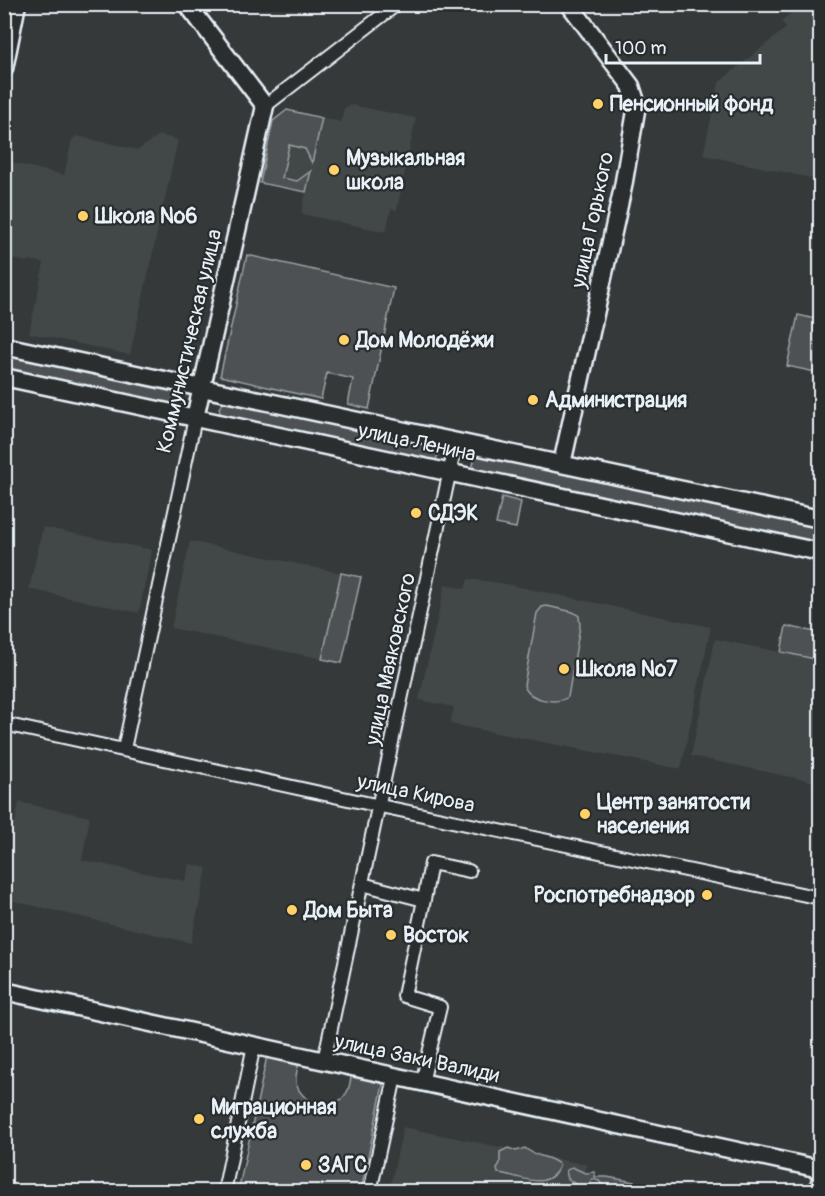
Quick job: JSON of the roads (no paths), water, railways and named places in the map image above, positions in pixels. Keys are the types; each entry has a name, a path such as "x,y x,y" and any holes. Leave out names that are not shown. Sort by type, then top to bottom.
{"street":[{"path":"5,63 17,4"},
{"path":"187,4 265,106 396,4"},
{"name":"улица Горького","path":"562,464 623,187 637,105 631,86 569,4"},
{"name":"Коммунистическая улица","path":"124,749 201,387 265,106"},
{"name":"улица Ленина","path":"4,346 820,519"},
{"name":"улица Ленина","path":"4,377 820,552"},
{"name":"улица Маяковского","path":"324,1061 456,442"},
{"name":"улица Кирова","path":"4,724 379,806 820,898"},
{"path":"422,1083 440,1007 404,996 431,863 469,871"},
{"path":"362,884 424,900"},
{"name":"улица Заки Валиди","path":"4,992 820,1169"},
{"path":"224,1191 254,1046"},
{"path":"370,1191 395,1077"},
{"path":"818,1191 820,1182"}],"place":[{"name":"Пенсионный фонд","path":"598,104"},
{"name":"Музыкальная школа","path":"334,170"},
{"name":"Школа №6","path":"83,216"},
{"name":"Дом Молодёжи","path":"344,340"},
{"name":"Администрация","path":"533,400"},
{"name":"СДЭК","path":"416,513"},
{"name":"Школа №7","path":"564,669"},
{"name":"Центр занятости населения","path":"585,814"},
{"name":"Роспотребнадзор","path":"707,895"},
{"name":"Дом Быта","path":"292,910"},
{"name":"Восток","path":"391,935"},
{"name":"Миграционная служба","path":"199,1119"},
{"name":"ЗАГС","path":"306,1165"}]}
